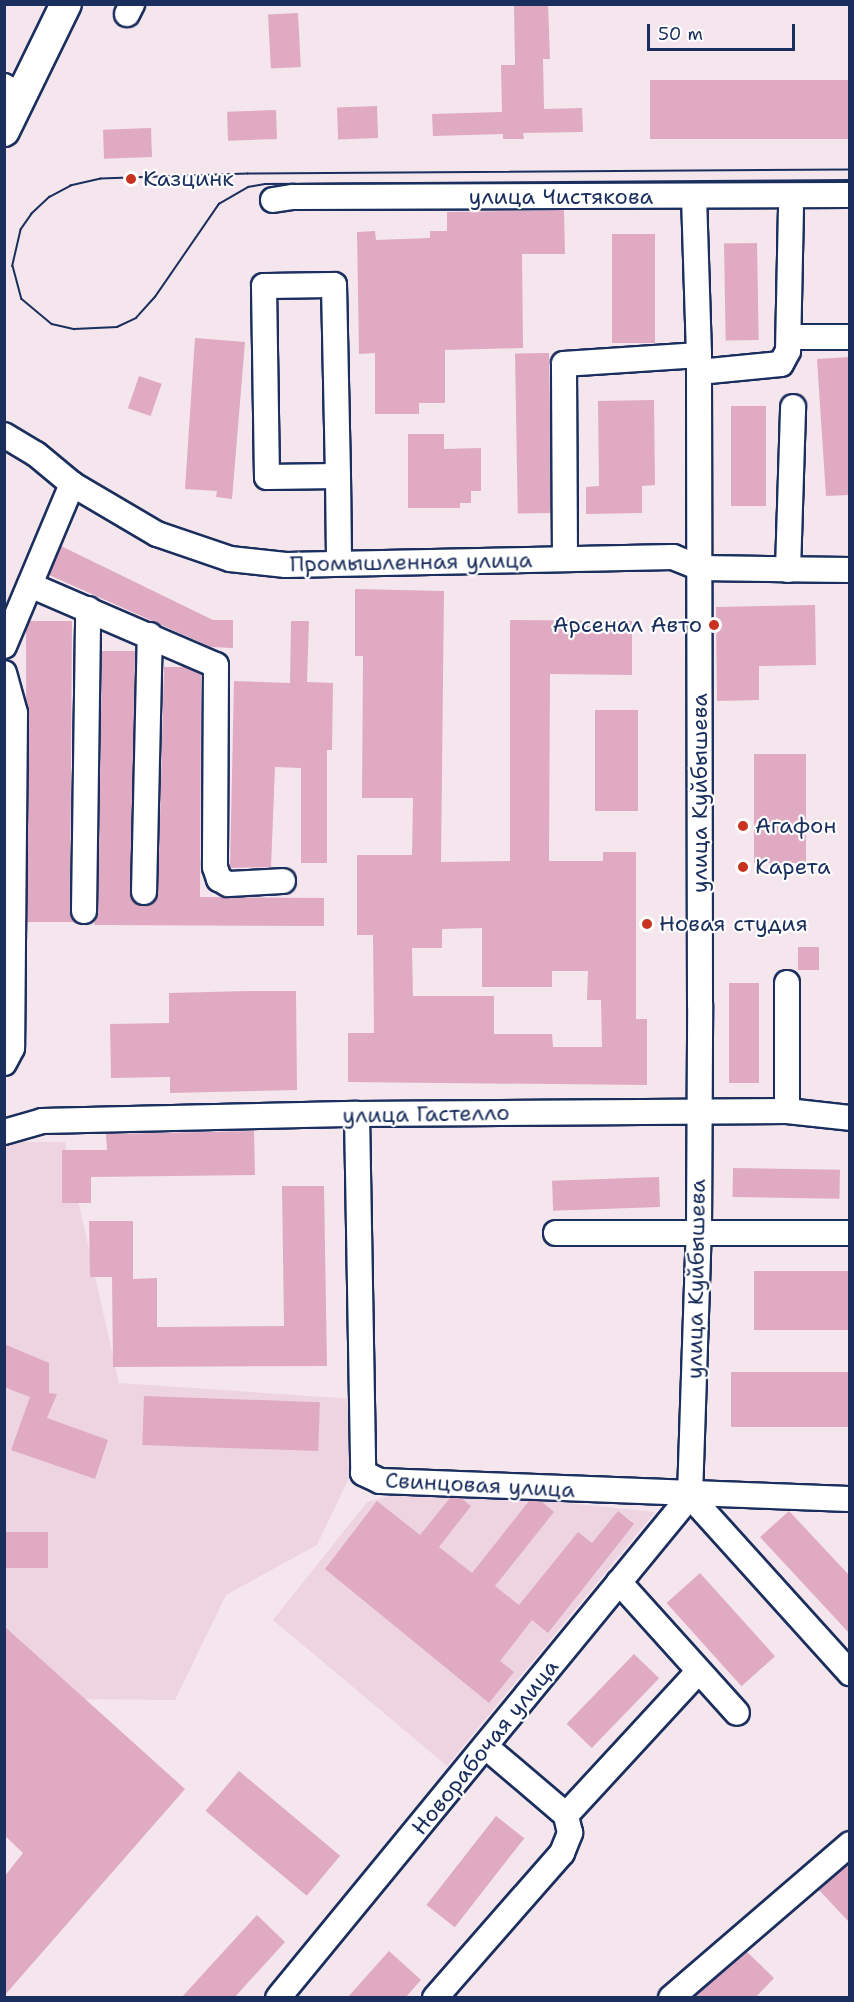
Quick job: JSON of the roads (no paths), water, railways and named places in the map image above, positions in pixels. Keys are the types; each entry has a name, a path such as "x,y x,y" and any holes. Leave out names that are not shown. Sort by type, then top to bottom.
{"main road":[{"path":"4,131 14,91 43,51 66,4"}],"street":[{"name":"улица Чистякова","path":"273,200 293,197 693,198 849,195"},
{"name":"улица Куйбышева","path":"690,1496 699,1230 697,1112 699,363 693,198"},
{"path":"565,559 564,364 781,364 788,351 789,337 791,209"},
{"path":"338,476 267,477 264,286 334,285 338,476 339,562"},
{"path":"789,337 849,337"},
{"path":"788,570 793,408"},
{"name":"Промышленная улица","path":"4,435 36,454 72,484 157,534 230,559 286,565 339,562 673,557 700,568 849,570"},
{"path":"4,646 72,484"},
{"path":"30,585 150,634 216,665 216,867 219,879 228,884 283,881"},
{"path":"84,911 88,609"},
{"path":"144,892 150,634"},
{"path":"4,673 15,713 9,788 12,1048 4,1063"},
{"path":"787,983 787,1111"},
{"name":"улица Гастелло","path":"4,1132 42,1121 357,1114 787,1111 849,1118"},
{"name":"Свинцовая улица","path":"357,1114 363,1473 380,1481 690,1496 849,1499"},
{"path":"556,1233 699,1230 849,1233"},
{"path":"690,1496 849,1673"},
{"name":"Новорабочая улица","path":"278,1998 690,1496"},
{"path":"619,1582 737,1713"},
{"path":"566,1815 698,1672"},
{"path":"435,1998 562,1853 570,1833 566,1815 485,1746"},
{"path":"671,1998 849,1844"}],"tram line":[{"path":"850,170 248,174 101,179 71,186 50,197 32,214 21,230 13,266 22,299 52,324 74,329 117,327 136,318 155,297 219,204 248,187 265,184 850,180"}],"place":[{"name":"Казцинк","path":"131,179"},
{"name":"Арсенал Авто","path":"714,625"},
{"name":"Агафон","path":"743,826"},
{"name":"Карета","path":"743,867"},
{"name":"Новая студия","path":"647,924"}]}
